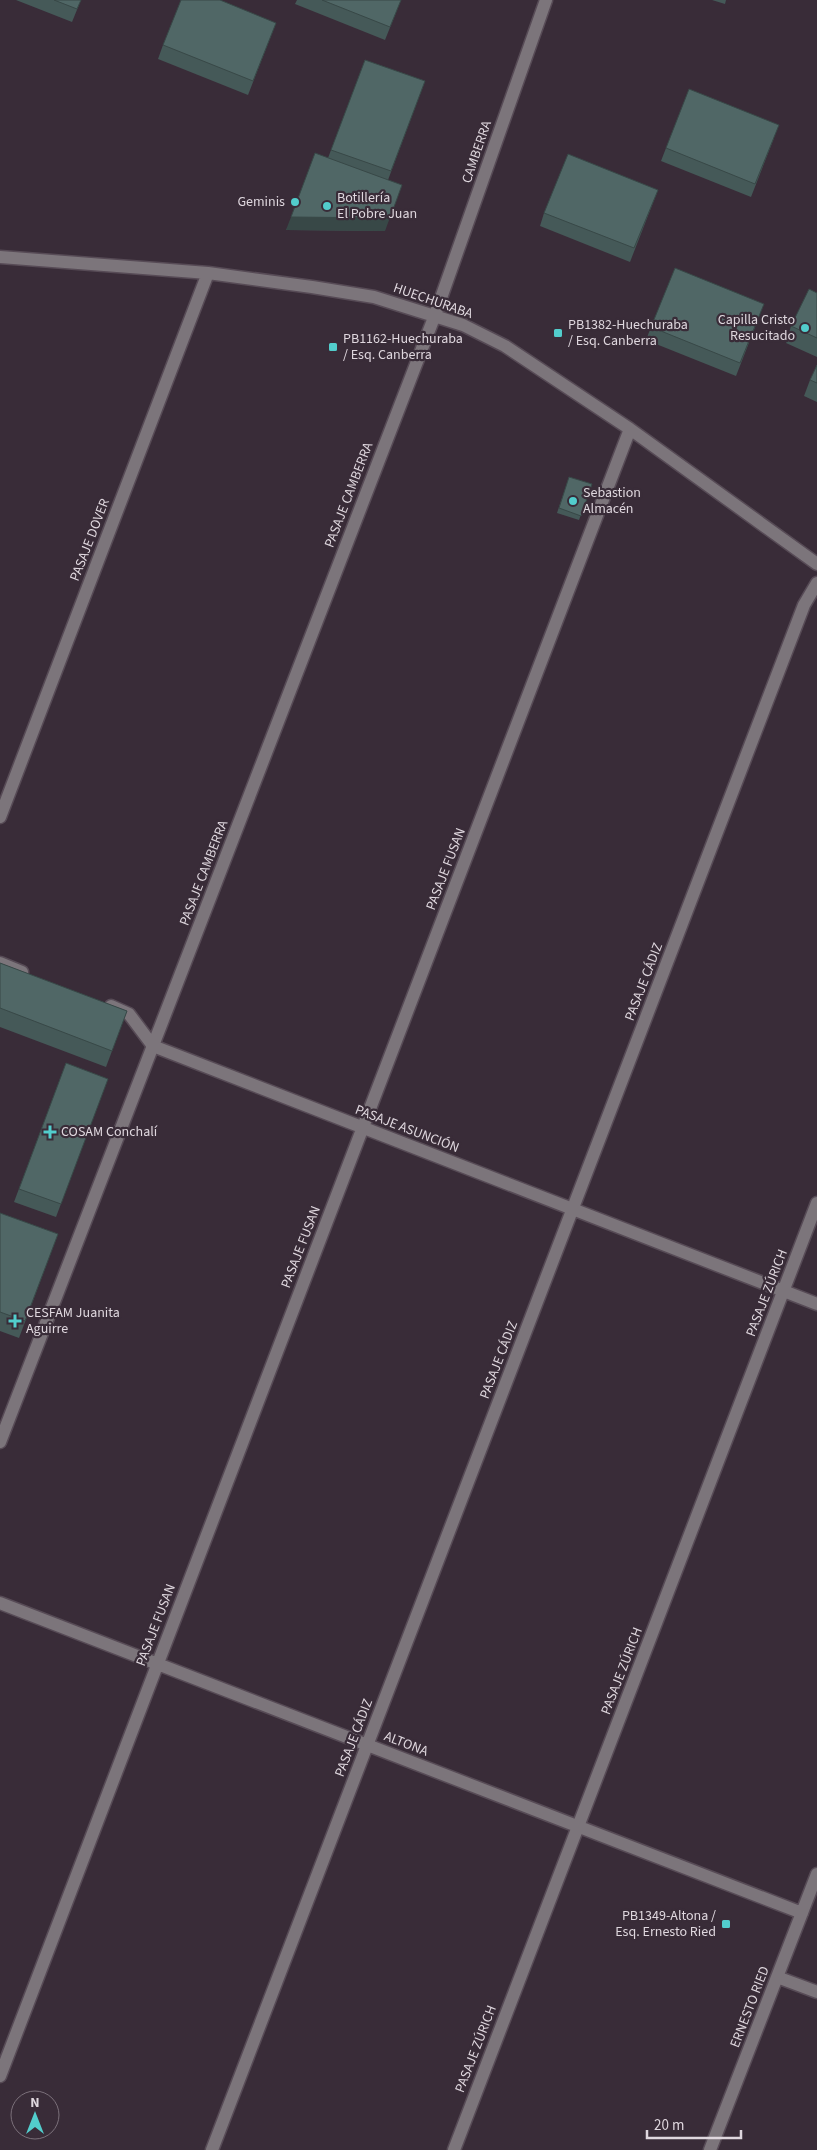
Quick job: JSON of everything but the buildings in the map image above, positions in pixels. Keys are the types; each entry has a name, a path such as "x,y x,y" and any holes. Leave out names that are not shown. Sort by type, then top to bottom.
{"street":[{"name":"CAMBERRA","path":"435,315 546,0"},
{"name":"HUECHURABA","path":"0,257 208,273 374,297 463,325 505,346 630,429 817,564"},
{"name":"PASAJE DOVER","path":"0,817 208,273"},
{"name":"PASAJE CAMBERRA","path":"0,1442 435,315"},
{"name":"PASAJE FUSAN","path":"0,2076 630,429"},
{"name":"PASAJE CÁDIZ","path":"212,2150 800,614 817,582"},
{"path":"0,963 37,977"},
{"path":"102,1003 129,1014 153,1046"},
{"name":"PASAJE ASUNCIÓN","path":"153,1046 817,1304"},
{"name":"PASAJE ZÚRICH","path":"454,2150 817,1203"},
{"name":"ALTONA","path":"0,1603 802,1913"},
{"name":"ERNESTO RIED","path":"710,2150 817,1874"},
{"path":"777,1977 817,1992"}],"place":[{"name":"Geminis","path":"295,202"},
{"name":"Botillería El Pobre Juan","path":"327,206"},
{"name":"Capilla Cristo Resucitado","path":"805,328"},
{"name":"PB1382-Huechuraba / Esq. Canberra","path":"558,333"},
{"name":"PB1162-Huechuraba / Esq. Canberra","path":"333,347"},
{"name":"Sebastion Almacén","path":"573,501"},
{"name":"COSAM Conchalí","path":"50,1132"},
{"name":"CESFAM Juanita Aguirre","path":"15,1321"},
{"name":"PB1349-Altona / Esq. Ernesto Ried","path":"726,1924"}]}
